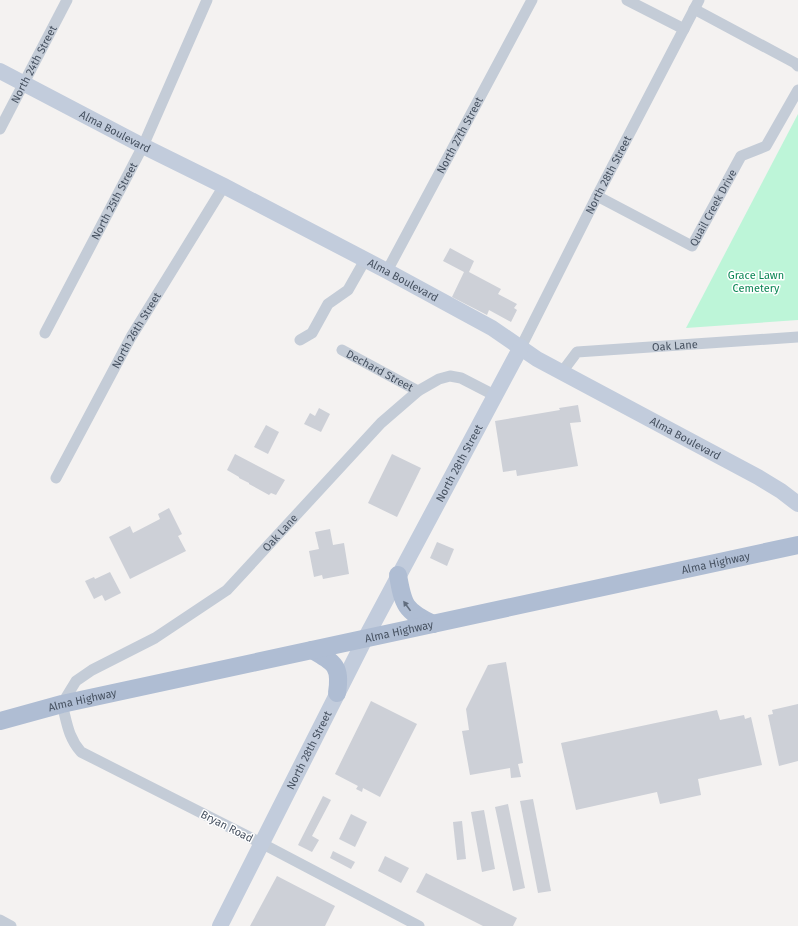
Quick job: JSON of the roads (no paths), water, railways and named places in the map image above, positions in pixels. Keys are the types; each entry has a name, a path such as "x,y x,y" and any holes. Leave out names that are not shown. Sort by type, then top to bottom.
{"main road":[{"name":"Alma Highway","path":"0,721 62,704 798,545"},
{"path":"398,575 404,601 408,608 419,617 433,624"},
{"path":"312,650 330,660 337,670 339,679 337,693"}],"street":[{"name":"North 24th Street","path":"0,129 67,0"},
{"name":"North 25th Street","path":"45,333 143,146 207,0"},
{"name":"North 27th Street","path":"387,271 532,0"},
{"path":"627,0 684,29"},
{"path":"697,4 798,66"},
{"name":"North 28th Street","path":"220,926 364,639 521,347 597,196 697,4"},
{"name":"Alma Boulevard","path":"0,71 387,271 492,328 537,359 758,477 781,491 798,504"},
{"name":"Quail Creek Drive","path":"597,196 692,246 741,156 766,146 798,90"},
{"name":"North 26th Street","path":"56,478 130,337 224,186"},
{"path":"300,340 312,333 328,304 348,290 365,260"},
{"name":"Oak Lane","path":"562,372 577,352 798,337"},
{"name":"Dechard Street","path":"342,350 418,391"},
{"name":"Oak Lane","path":"62,704 76,681 92,670 155,638 227,590 381,422 418,391 439,379 450,376 461,378 494,395"},
{"name":"Bryan Road","path":"62,704 69,734 81,752 261,843 419,926"},
{"path":"0,920 11,926"}],"park label":[{"name":"Grace Lawn Cemetery","path":"756,281"}]}
